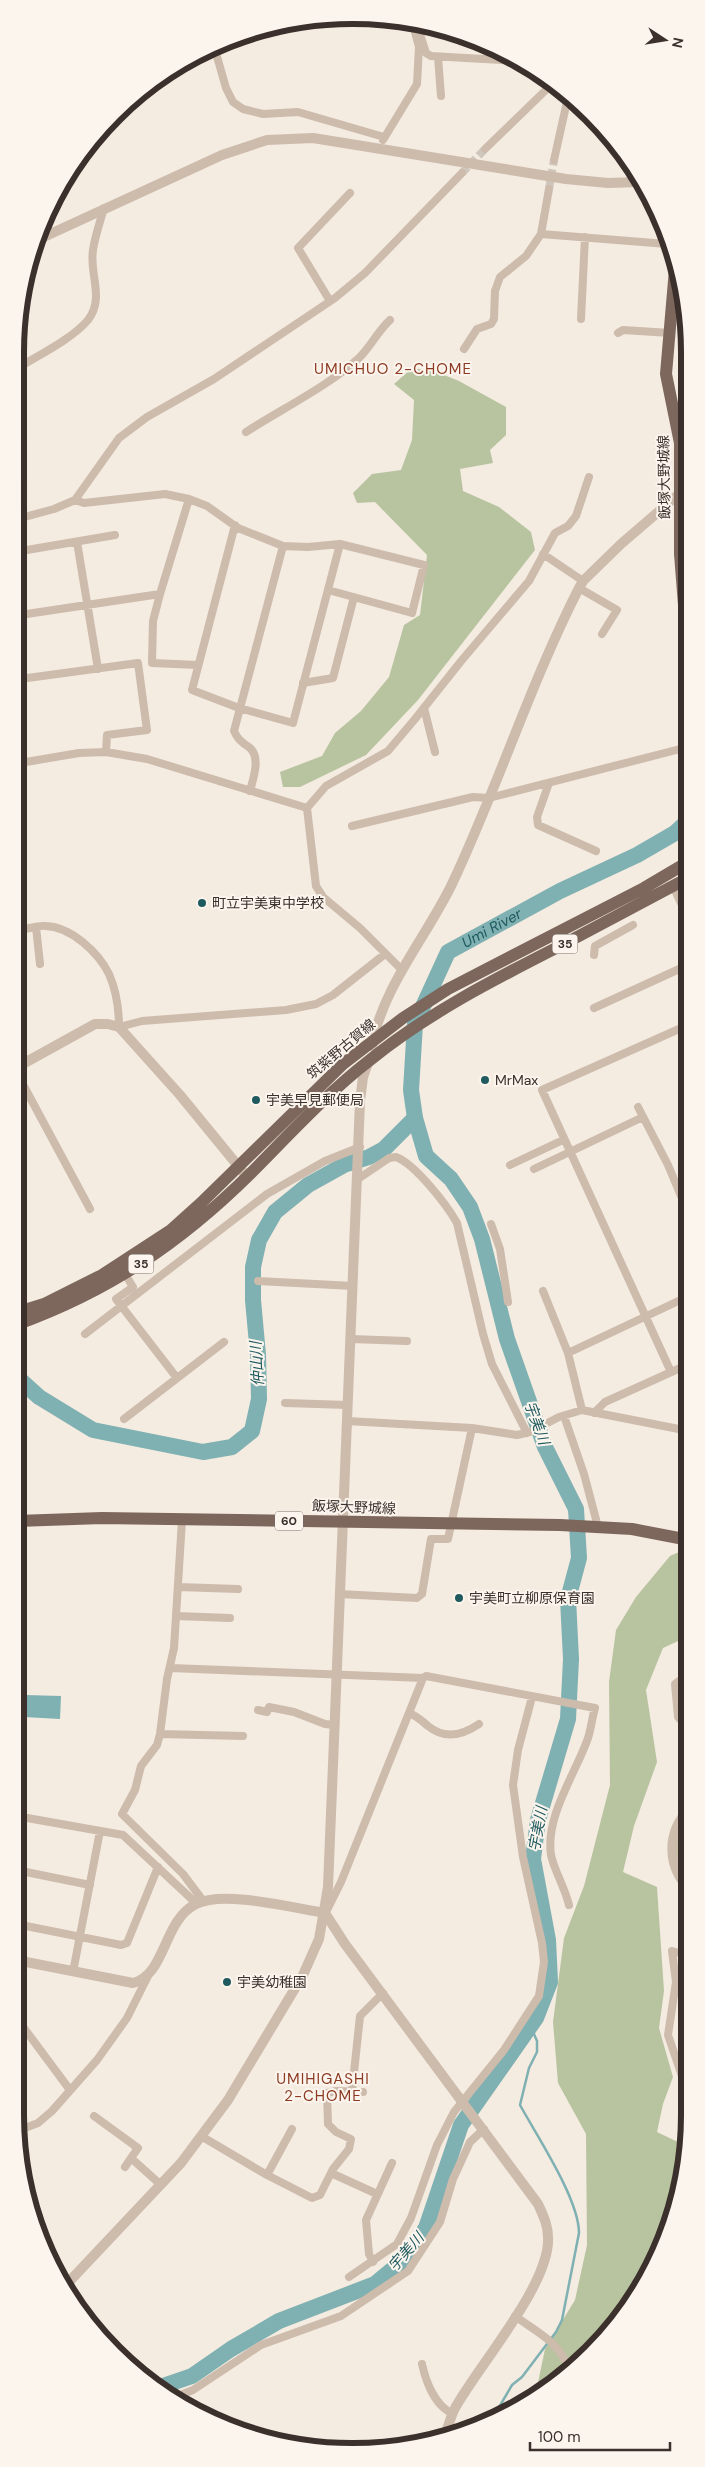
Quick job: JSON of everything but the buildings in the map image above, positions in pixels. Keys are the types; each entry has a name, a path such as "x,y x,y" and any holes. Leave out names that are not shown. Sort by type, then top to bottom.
{"main road":[{"name":"飯塚大野城線","path":"674,283 666,374 680,443 681,562"},
{"name":"筑紫野古賀線","path":"24,1310 60,1296 139,1252 177,1224 343,1064 403,1018 448,989 644,888 681,866"},
{"name":"筑紫野古賀線","path":"24,1322 44,1314 125,1274 187,1231 247,1177 336,1088 369,1060 402,1036 442,1010 681,882"},
{"name":"飯塚大野城線","path":"24,1521 102,1518 560,1525 632,1529 681,1538"}],"street":[{"path":"382,150 384,138 417,84 419,47 414,30"},
{"path":"420,31 426,53 438,56 502,60"},
{"path":"216,54 226,88 233,102 243,109 264,114 298,112 384,138"},
{"path":"438,56 441,96"},
{"path":"485,149 548,88"},
{"path":"554,160 567,103"},
{"path":"45,237 222,155 267,140 313,138 566,179 608,183 633,182"},
{"path":"24,517 54,509 75,500 119,438 147,417 214,379 330,301 365,273 462,173"},
{"path":"464,349 477,329 491,324 494,318 495,291 500,277 526,256 541,234 549,189"},
{"path":"330,301 298,248 350,193"},
{"path":"24,364 88,320 96,306 97,291 91,270 93,249 104,208"},
{"path":"541,234 663,244"},
{"path":"581,319 585,237"},
{"path":"246,432 344,370 359,357 380,329 390,320"},
{"path":"618,333 623,330 670,333"},
{"path":"402,970 360,928 323,897 316,886 308,808 326,786 388,751 529,581 555,533 568,526 576,516 589,477"},
{"path":"75,500 84,503 164,494 189,499 207,506 235,525 284,546 308,547 340,544 424,565 412,613 328,590"},
{"path":"69,2281 161,2185 228,2100 303,1975 319,1939 328,1887 342,1521 360,1147 360,1101 363,1077 369,1060 375,1027 402,970 435,918 581,584 621,544 679,494"},
{"path":"189,499 153,621 152,663 198,665"},
{"path":"235,525 192,690 239,708 293,723 340,544"},
{"path":"24,550 115,535"},
{"path":"77,542 98,669"},
{"path":"250,791 256,760 252,750 239,741 234,730 284,546"},
{"path":"543,554 617,610 602,634"},
{"path":"24,614 160,594"},
{"path":"303,683 333,678 354,597"},
{"path":"24,678 138,663 147,730 107,735 106,752"},
{"path":"424,708 435,752"},
{"path":"352,826 473,798 489,798 681,749"},
{"path":"24,762 79,753 106,752 146,759 308,808"},
{"path":"549,783 537,817 538,825 596,851"},
{"path":"673,886 681,903"},
{"path":"594,955 595,946 630,926 620,914"},
{"path":"24,929 46,926 58,928 78,939 95,953 109,974 119,1010 119,1027 180,1095 247,1177"},
{"path":"36,927 40,964"},
{"path":"24,1063 96,1024 108,1024 119,1027 142,1021 286,1010 316,1004 333,995 385,954"},
{"path":"594,1008 681,968"},
{"path":"671,1372 563,1140 542,1090 681,1028"},
{"path":"24,1086 90,1209"},
{"path":"638,1107 668,1164 681,1196"},
{"path":"534,1169 643,1117"},
{"path":"510,1165 563,1140"},
{"path":"85,1334 267,1194 325,1161 360,1147"},
{"path":"358,1178 392,1157 401,1158 449,1208 457,1223 469,1257 483,1334 492,1364 529,1432"},
{"path":"491,1224 500,1249 508,1302"},
{"path":"125,1274 133,1287 116,1299 177,1378"},
{"path":"258,1280 353,1286"},
{"path":"543,1291 568,1354 582,1410"},
{"path":"568,1354 681,1300"},
{"path":"350,1339 406,1341"},
{"path":"124,1419 224,1342"},
{"path":"594,1413 605,1402 681,1368"},
{"path":"285,1403 348,1405"},
{"path":"347,1421 472,1428 518,1434 529,1432 561,1416 582,1410 681,1429"},
{"path":"561,1416 584,1474 595,1527"},
{"path":"340,1594 417,1598 422,1594 431,1539 448,1539 472,1428"},
{"path":"182,1520 171,1668 167,1679 160,1734 157,1745 141,1766 135,1790 122,1814 183,1874 200,1903"},
{"path":"178,1587 238,1589"},
{"path":"176,1616 230,1618"},
{"path":"171,1668 423,1678 426,1676 595,1708 588,1738 559,1806 552,1834 551,1855 565,1887 570,1905"},
{"path":"325,1913 341,1882 423,1678"},
{"path":"681,1680 675,1684 678,1717 681,1720"},
{"path":"349,2278 397,2244 404,2231 437,2145 463,2102 504,2050 534,2007 542,1980 542,1944 514,1800 518,1750 532,1696"},
{"path":"258,1710 267,1712 269,1707 294,1712 325,1724 335,1725"},
{"path":"409,1713 431,1728 449,1735 466,1732 479,1724"},
{"path":"160,1734 243,1736"},
{"path":"24,1817 123,1835 200,1903"},
{"path":"681,1817 672,1841 673,1863 681,1882"},
{"path":"73,1972 100,1831"},
{"path":"24,1926 122,1945 127,1944 158,1866"},
{"path":"24,1872 90,1885"},
{"path":"24,2128 38,2123 52,2111 97,2060 127,2018 176,1921 200,1903 222,1898 236,1899 325,1913 345,1944 538,2204 545,2219 549,2238 545,2260 531,2292 453,2414 448,2429"},
{"path":"681,1954 672,1951 676,1982 668,2035 681,2073"},
{"path":"24,1962 133,1983 148,1976"},
{"path":"352,2092 360,2016 383,1993"},
{"path":"24,2028 70,2090"},
{"path":"201,2136 267,2175 312,2198 320,2195 331,2173 349,2149 351,2139 336,2132 328,2124 326,2093 363,2092"},
{"path":"94,2116 138,2148 125,2167"},
{"path":"181,2395 193,2390 261,2346 342,2316 408,2271 440,2222 453,2178 470,2142 483,2128"},
{"path":"267,2175 292,2129"},
{"path":"131,2158 161,2185"},
{"path":"374,2262 369,2254 366,2220 392,2163"},
{"path":"331,2173 377,2194"},
{"path":"515,2316 558,2348 567,2364"},
{"path":"422,2364 432,2391 445,2410 453,2414"}],"green space":[{"path":"411,369 429,369 459,381 506,407 506,435 490,450 493,463 460,469 463,491 499,507 531,532 535,550 418,700 366,755 300,787 283,787 280,772 322,756 335,733 361,711 389,677 404,625 420,615 427,555 375,502 357,503 353,493 372,474 401,470 412,440 414,400 394,384"},
{"path":"681,1551 681,1640 663,1648 646,1690 657,1762 634,1826 623,1872 657,1887 664,1991 659,2028 673,2077 663,2104 657,2132 680,2143 675,2179 664,2220 656,2240 626,2297 585,2347 537,2386 545,2349 575,2300 587,2245 586,2134 558,2083 553,2022 564,1938 584,1886 610,1785 609,1682 616,1630 636,1597 670,1556"},
{"path":"681,1830 681,1868 676,1848"}],"water":[{"path":"25,1695 61,1696 60,1719 24,1717"}],"waterway":[{"name":"宇美川","path":"166,2385 192,2376 231,2349 279,2321 375,2284 404,2260 426,2228 461,2125 536,2018 550,1982 548,1940 533,1859 538,1820 568,1719 571,1659 568,1599 579,1558 576,1509 545,1447 507,1339 482,1239 470,1207 451,1179 426,1156 415,1118 411,1090 415,1024 448,952 560,891 637,855 675,833 681,827"},
{"name":"仲山川","path":"24,1383 39,1397 93,1430 203,1452 232,1447 252,1431 259,1399 258,1355 253,1300 253,1267 259,1240 275,1212 308,1185 344,1165 369,1157 384,1149 415,1118"},
{"path":"498,2409 512,2385 522,2377 556,2332 562,2320 579,2233 577,2219 565,2186 520,2105 529,2068 537,2052 537,2041 530,2025"}],"tunnel":[{"path":"462,173 485,149"},
{"path":"549,189 554,160"}],"place":[{"name":"町立宇美東中学校","path":"202,903"},
{"name":"MrMax","path":"485,1080"},
{"name":"宇美早見郵便局","path":"256,1100"},
{"name":"宇美町立柳原保育園","path":"459,1598"},
{"name":"宇美幼稚園","path":"227,1982"}],"district":[{"name":"UMICHUO 2-CHOME","path":"393,369"},
{"name":"UMIHIGASHI 2-CHOME","path":"323,2088"}],"water label":[{"name":"Umi River","path":"492,928"}]}
